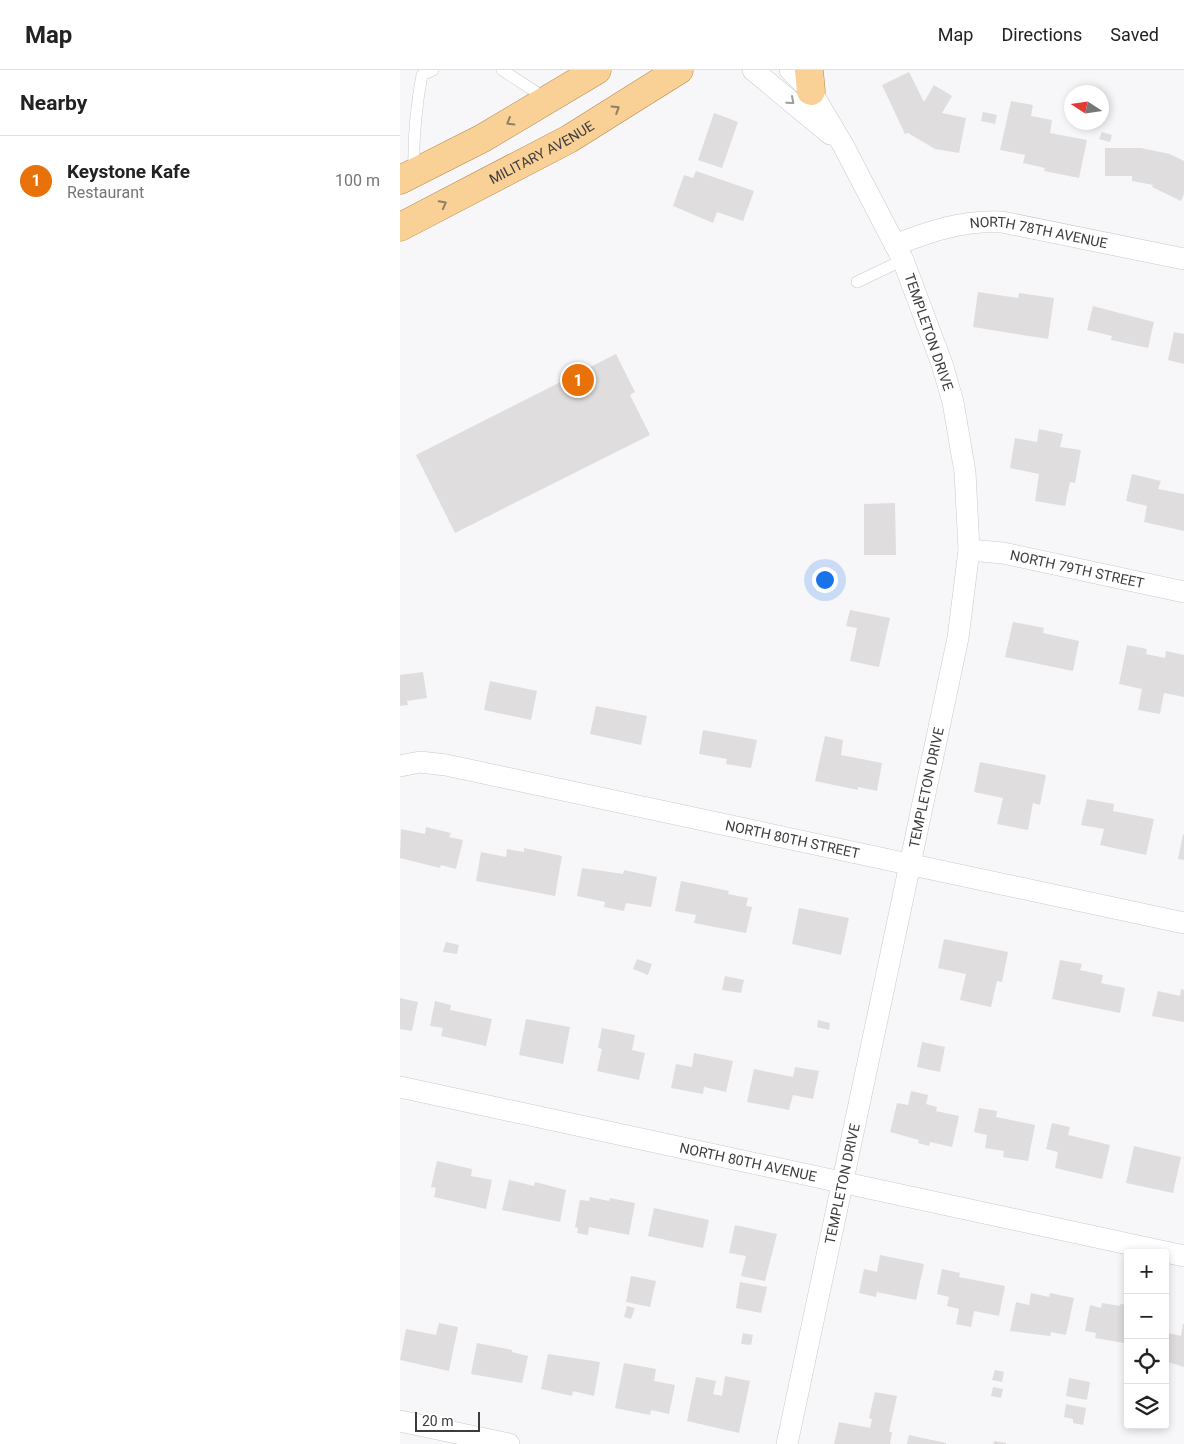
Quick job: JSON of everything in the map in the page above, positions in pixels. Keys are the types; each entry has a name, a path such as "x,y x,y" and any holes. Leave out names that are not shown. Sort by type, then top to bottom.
{"main road":[{"name":"MILITARY AVENUE","path":"400,226 569,139 679,70"},
{"path":"407,177 483,138 588,74"}],"street":[{"name":"TEMPLETON DRIVE","path":"753,70 843,146"},
{"name":"TEMPLETON DRIVE","path":"786,1444 958,638 969,550 965,472 953,402 928,321 899,252 810,80 790,70"},
{"name":"NORTH 78TH AVENUE","path":"899,252 957,224 979,221 1002,222 1184,260"},
{"name":"NORTH 79TH STREET","path":"969,550 1002,553 1184,592"},
{"name":"NORTH 80TH STREET","path":"400,766 420,762 446,765 1184,923"},
{"name":"NORTH 80TH AVENUE","path":"400,1087 1184,1256"},
{"path":"400,1421 509,1444"}],"lane":[{"path":"407,177 422,75 432,70"},
{"path":"502,70 548,99"},
{"path":"857,282 899,252"}],"building":[{"path":"909,72 924,102 934,85 952,96 942,113 966,118 959,153 935,149 908,133 905,134 882,85"},
{"path":"1011,101 1033,105 1031,116 1052,120 1050,133 1087,140 1079,178 1044,171 1045,168 1023,163 1025,155 1000,150"},
{"path":"983,112 997,115 995,124 981,121"},
{"path":"714,113 738,122 722,168 698,160"},
{"path":"1102,132 1112,135 1110,142 1099,139"},
{"path":"1105,148 1141,148 1170,154 1184,161 1184,194 1181,201 1152,187 1153,185 1132,181 1132,176 1105,176"},
{"path":"696,171 754,191 743,221 717,212 713,223 673,206 684,175 693,178"},
{"path":"978,292 1018,298 1019,293 1054,298 1048,339 973,327"},
{"path":"1093,306 1154,322 1148,348 1111,340 1112,336 1087,330"},
{"path":"1174,332 1184,334 1184,364 1168,360"},
{"path":"616,354 635,392 630,395 650,435 455,533 416,455"},
{"path":"1039,429 1063,434 1060,447 1081,450 1075,483 1070,482 1065,506 1035,501 1039,474 1010,468 1015,438 1037,442"},
{"path":"1132,474 1161,481 1158,489 1184,494 1184,531 1144,522 1147,506 1126,501"},
{"path":"895,503 896,555 864,555 864,504"},
{"path":"850,610 890,618 879,667 850,661 857,628 846,626"},
{"path":"1013,622 1044,628 1043,633 1079,641 1073,671 1005,657"},
{"path":"1127,645 1147,649 1146,654 1165,658 1166,651 1184,655 1184,697 1164,693 1160,714 1138,710 1142,689 1119,684"},
{"path":"423,672 427,698 407,701 408,705 400,706 400,675"},
{"path":"490,681 537,691 531,720 484,710"},
{"path":"596,706 647,716 641,745 590,734"},
{"path":"703,730 757,740 751,768 726,764 727,759 699,754"},
{"path":"825,736 843,740 841,755 882,763 877,791 858,787 858,790 815,781"},
{"path":"980,762 1046,775 1040,805 1033,803 1028,830 997,824 1003,798 974,792"},
{"path":"1087,799 1114,804 1113,811 1154,819 1146,855 1100,845 1104,829 1081,825"},
{"path":"426,827 451,833 449,837 463,840 456,869 441,865 440,868 400,858 401,829 425,834"},
{"path":"1184,835 1184,860 1178,859"},
{"path":"524,848 562,856 555,896 476,881 481,852 506,857 507,849 524,852"},
{"path":"582,868 623,874 624,870 657,877 651,907 626,903 624,911 604,907 605,902 577,896"},
{"path":"681,881 729,891 728,894 748,898 746,906 752,907 746,933 694,923 696,915 675,911"},
{"path":"799,908 849,918 841,955 792,944"},
{"path":"944,939 1008,952 1002,982 997,981 991,1007 960,1000 966,974 938,968"},
{"path":"446,942 459,945 457,954 443,952"},
{"path":"637,959 652,964 648,975 633,969"},
{"path":"1060,960 1082,964 1080,970 1103,975 1101,983 1125,988 1120,1013 1052,999"},
{"path":"725,976 744,980 741,993 722,990"},
{"path":"1181,989 1184,990 1184,1022 1152,1016 1158,991 1180,996"},
{"path":"400,998 418,1002 412,1031 400,1029"},
{"path":"435,1001 451,1005 450,1010 492,1019 486,1046 441,1036 443,1028 430,1026"},
{"path":"526,1019 570,1027 563,1064 519,1055"},
{"path":"818,1020 830,1023 829,1030 817,1027"},
{"path":"602,1028 635,1035 632,1050 645,1053 639,1080 597,1071 602,1049 598,1048"},
{"path":"922,1042 945,1047 940,1072 917,1067"},
{"path":"694,1053 733,1061 726,1092 704,1087 703,1094 671,1088 676,1064 692,1067"},
{"path":"795,1067 819,1071 813,1099 793,1095 789,1110 747,1102 754,1069 793,1077"},
{"path":"911,1091 928,1095 926,1104 937,1107 936,1111 959,1116 952,1147 930,1142 929,1146 918,1143 919,1140 890,1132 897,1103 908,1105"},
{"path":"979,1108 997,1111 996,1117 1035,1125 1028,1161 1003,1157 1004,1151 985,1148 987,1135 974,1132"},
{"path":"1052,1123 1070,1127 1068,1135 1110,1145 1102,1179 1055,1168 1058,1152 1046,1149"},
{"path":"1134,1146 1181,1157 1173,1193 1126,1183"},
{"path":"437,1161 472,1169 471,1176 492,1180 486,1209 434,1197 436,1188 431,1187"},
{"path":"509,1180 534,1186 535,1182 566,1190 560,1222 502,1210"},
{"path":"590,1197 609,1201 610,1198 635,1203 629,1235 589,1227 588,1235 577,1233 578,1228 575,1227 580,1200 589,1201"},
{"path":"654,1208 709,1220 703,1248 648,1236"},
{"path":"735,1225 777,1234 765,1281 741,1276 746,1256 729,1253"},
{"path":"880,1255 924,1264 916,1300 877,1292 876,1297 859,1293 864,1269 877,1272"},
{"path":"942,1269 960,1273 959,1277 1005,1286 999,1316 974,1311 971,1327 956,1324 959,1309 947,1306 949,1297 937,1294"},
{"path":"631,1276 656,1281 650,1307 626,1302"},
{"path":"740,1282 767,1287 761,1313 736,1308"},
{"path":"1031,1293 1049,1297 1050,1293 1074,1298 1066,1335 1051,1332 1050,1336 1010,1331 1016,1302 1029,1305"},
{"path":"1102,1303 1120,1306 1120,1304 1124,1304 1124,1343 1095,1338 1096,1333 1085,1331 1090,1305 1101,1308"},
{"path":"627,1306 635,1308 631,1319 624,1317"},
{"path":"439,1323 458,1327 449,1371 400,1360 406,1329 436,1335"},
{"path":"1184,1324 1184,1367 1169,1362 1169,1333 1181,1336"},
{"path":"743,1333 753,1335 751,1345 741,1344"},
{"path":"477,1343 512,1350 512,1352 528,1356 522,1383 471,1374"},
{"path":"548,1354 600,1362 594,1396 573,1391 572,1396 541,1389"},
{"path":"624,1363 656,1369 654,1381 675,1385 669,1414 651,1410 650,1415 615,1408"},
{"path":"995,1370 1004,1372 1002,1382 992,1380"},
{"path":"725,1376 750,1381 739,1433 687,1421 696,1377 716,1381 713,1394 722,1396"},
{"path":"1069,1378 1090,1382 1087,1400 1066,1396"},
{"path":"993,1387 1003,1389 1001,1398 991,1396"},
{"path":"875,1392 897,1396 889,1432 892,1432 890,1444 834,1444 839,1422 870,1428 872,1419 869,1418"},
{"path":"1066,1404 1086,1408 1083,1425 1073,1423 1073,1419 1064,1417"},
{"path":"909,1435 946,1443 946,1444 907,1444"},
{"path":"994,1441 1006,1443 1006,1444 993,1444"}],"place":[{"name":"Keystone Kafe","path":"578,380"}]}
